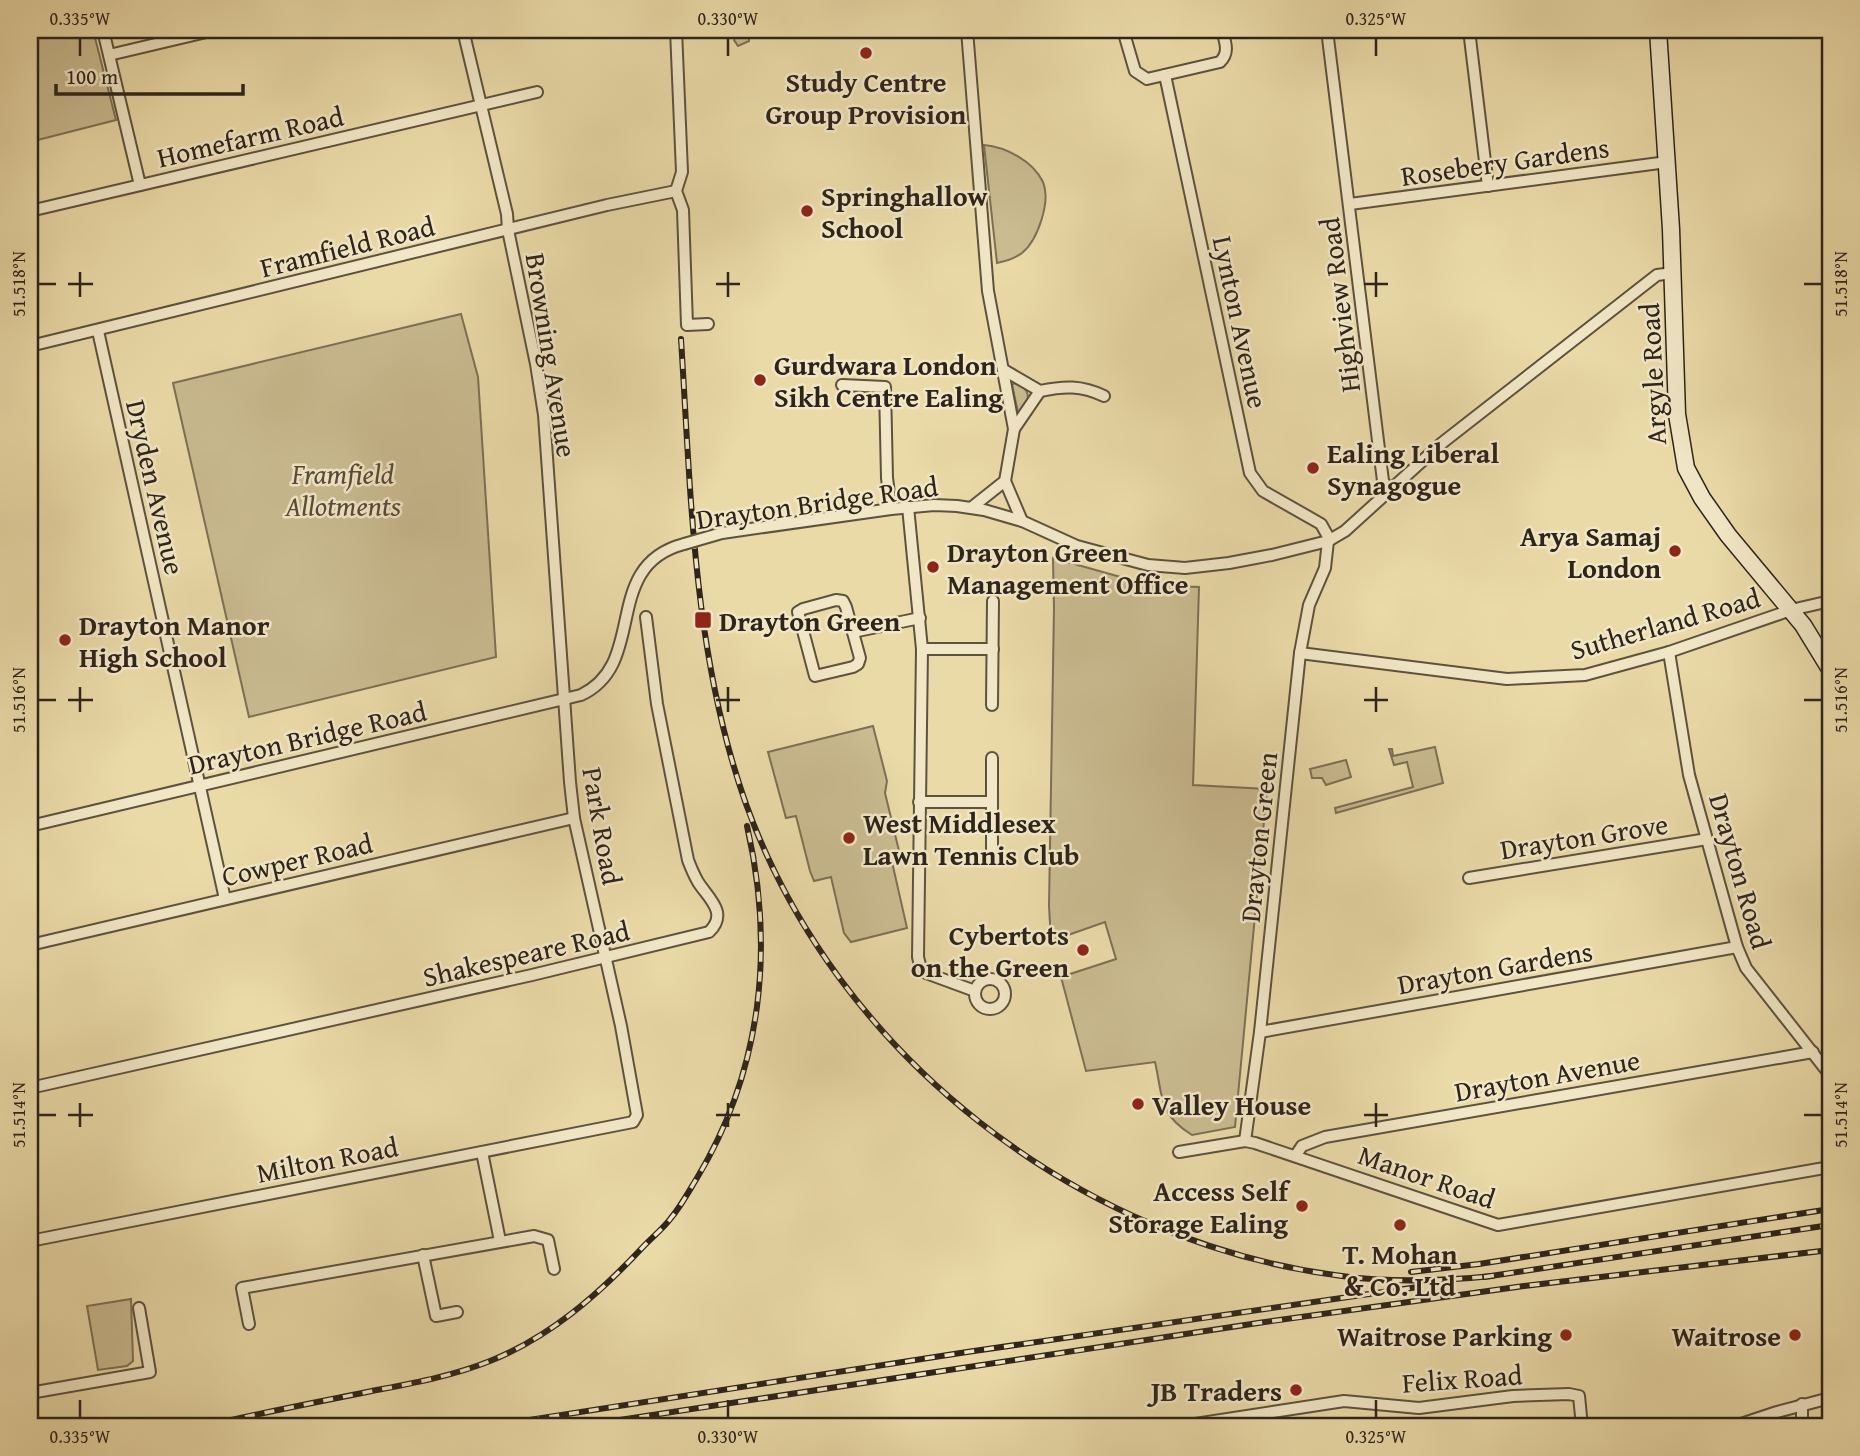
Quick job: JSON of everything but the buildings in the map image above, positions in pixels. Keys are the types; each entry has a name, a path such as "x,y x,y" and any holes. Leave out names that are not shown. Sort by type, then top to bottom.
{"main road":[{"name":"Argyle Road","path":"1658,30 1673,273 1677,414 1686,468 1702,498 1728,535 1791,610 1830,669"}],"street":[{"path":"103,30 140,186"},
{"path":"109,55 215,30"},
{"name":"Browning Avenue","path":"463,30 507,214 544,415 564,700"},
{"path":"676,30 682,172 676,191 683,210 687,325 708,324"},
{"path":"967,30 988,291 1014,429 1005,481 1022,521"},
{"path":"1124,30 1135,71 1147,79 1220,62 1226,57 1227,48 1222,30"},
{"name":"Highview Road","path":"1326,30 1383,481 1389,490"},
{"path":"1469,30 1488,186"},
{"name":"Lynton Avenue","path":"1165,75 1250,473 1263,491 1321,524 1329,540"},
{"path":"481,105 537,92"},
{"name":"Homefarm Road","path":"30,211 481,105"},
{"name":"Rosebery Gardens","path":"1349,204 1667,162"},
{"name":"Framfield Road","path":"30,346 607,205 676,191"},
{"path":"1329,540 1346,531 1442,443 1657,275 1673,273"},
{"name":"Dryden Avenue","path":"98,331 225,899"},
{"path":"1004,370 1040,391 1070,386 1104,396"},
{"path":"842,385 885,387 887,478 891,509"},
{"path":"1014,429 1040,391"},
{"path":"971,508 1005,481"},
{"name":"Drayton Bridge Road","path":"30,826 564,700 588,692 609,673 618,654 628,605 635,584 647,565 659,555 684,544 722,534 934,505 971,508 1022,521 1077,546 1148,565 1185,568 1229,563 1329,540"},
{"path":"908,507 922,649 918,918 920,965 926,972 975,991"},
{"name":"Drayton Green","path":"1245,1141 1260,1032 1300,653 1310,605 1325,568 1329,540"},
{"path":"836,600 842,601 853,632 860,658 858,664 816,676 799,612 836,600"},
{"path":"992,705 993,601"},
{"name":"Sutherland Road","path":"1300,653 1507,679 1585,675 1669,652 1791,610 1830,601"},
{"name":"Shakespeare Road","path":"30,1087 606,958 704,934 713,928 718,917 715,903 699,884 688,860 657,704 646,617"},
{"path":"853,632 920,618"},
{"path":"922,649 993,649"},
{"name":"Drayton Road","path":"1669,652 1689,775 1737,947 1746,968 1830,1075"},
{"name":"Park Road","path":"564,700 574,818 636,1107 637,1115 633,1122"},
{"path":"992,758 992,850"},
{"path":"919,802 992,802"},
{"name":"Cowper Road","path":"30,945 574,818"},
{"name":"Drayton Grove","path":"1469,878 1707,839"},
{"name":"Drayton Gardens","path":"1260,1032 1737,947"},
{"name":"Drayton Avenue","path":"1296,1155 1302,1146 1325,1137 1813,1052"},
{"name":"Milton Road","path":"30,1241 633,1122"},
{"name":"Manor Road","path":"1179,1152 1245,1141 1296,1155 1498,1225 1830,1167"},
{"path":"482,1152 500,1241"},
{"path":"249,1324 242,1288 500,1241 534,1236 548,1240 554,1269"},
{"path":"423,1255 436,1316 457,1312"},
{"path":"30,1393 150,1372 139,1308"},
{"name":"Felix Road","path":"1182,1426 1344,1401 1419,1408 1513,1396 1569,1394 1579,1396 1582,1426"},
{"path":"1735,1426 1802,1404 1830,1398"},
{"path":"1802,1404 1802,1426"}],"green space":[{"path":"30,30 93,30 116,120 30,142"},
{"path":"736,30 749,30 749,41 738,46 734,40"},
{"path":"984,145 1018,156 1038,174 1045,190 1042,220 1028,247 1010,260 997,263"},
{"name":"Framfield Allotments","path":"461,314 478,377 496,657 249,717 173,383"},
{"path":"1015,383 1028,394 1025,411 1018,412 1012,385"},
{"path":"1053,558 1149,585 1199,587 1193,785 1267,789 1235,1127 1192,1135 1181,1127 1167,1112 1155,1062 1086,1071 1061,977 1116,959 1105,922 1051,941 1049,906"},
{"name":"West Middlesex Lawn Tennis Club","path":"873,726 887,781 885,793 901,859 892,862 907,928 851,942 844,933 831,877 814,881 796,816 786,818 768,752"},
{"path":"1435,747 1443,783 1336,813 1335,808 1413,787 1407,762 1394,765 1389,749 1392,749 1393,756"},
{"path":"1346,760 1351,777 1326,785 1322,778 1312,778 1310,769"},
{"path":"131,1299 133,1361 127,1366 98,1370 87,1306"}],"railway":[{"path":"681,339 697,574 715,690 728,748 746,804 787,895 840,979 905,1055 979,1122 1062,1178 1151,1224 1245,1257 1342,1276 1380,1280 1492,1276"},
{"path":"206,1426 429,1380 490,1361 533,1340 572,1313 608,1282 664,1226 685,1198 719,1137 736,1095 749,1051 761,963 756,872 747,826"},
{"path":"1411,1272 1479,1264 1830,1209"},
{"path":"1484,1277 1830,1225"},
{"path":"580,1426 1258,1323 1524,1286 1830,1250"},
{"path":"490,1426 967,1352 1418,1287"}],"place":[{"name":"Study Centre Group Provision","path":"866,53"},
{"name":"Springhallow School","path":"807,211"},
{"name":"Gurdwara London Sikh Centre Ealing","path":"760,380"},
{"name":"Ealing Liberal Synagogue","path":"1313,468"},
{"name":"Arya Samaj London","path":"1675,551"},
{"name":"Drayton Green Management Office","path":"933,567"},
{"name":"Drayton Green","path":"703,620"},
{"name":"Drayton Manor High School","path":"65,640"},
{"name":"West Middlesex Lawn Tennis Club","path":"849,838"},
{"name":"Cybertots on the Green","path":"1083,950"},
{"name":"Valley House","path":"1138,1104"},
{"name":"Access Self Storage Ealing","path":"1302,1206"},
{"name":"T. Mohan & Co. Ltd","path":"1400,1225"},
{"name":"Waitrose Parking","path":"1566,1335"},
{"name":"Waitrose","path":"1795,1335"},
{"name":"JB Traders","path":"1296,1390"}]}
